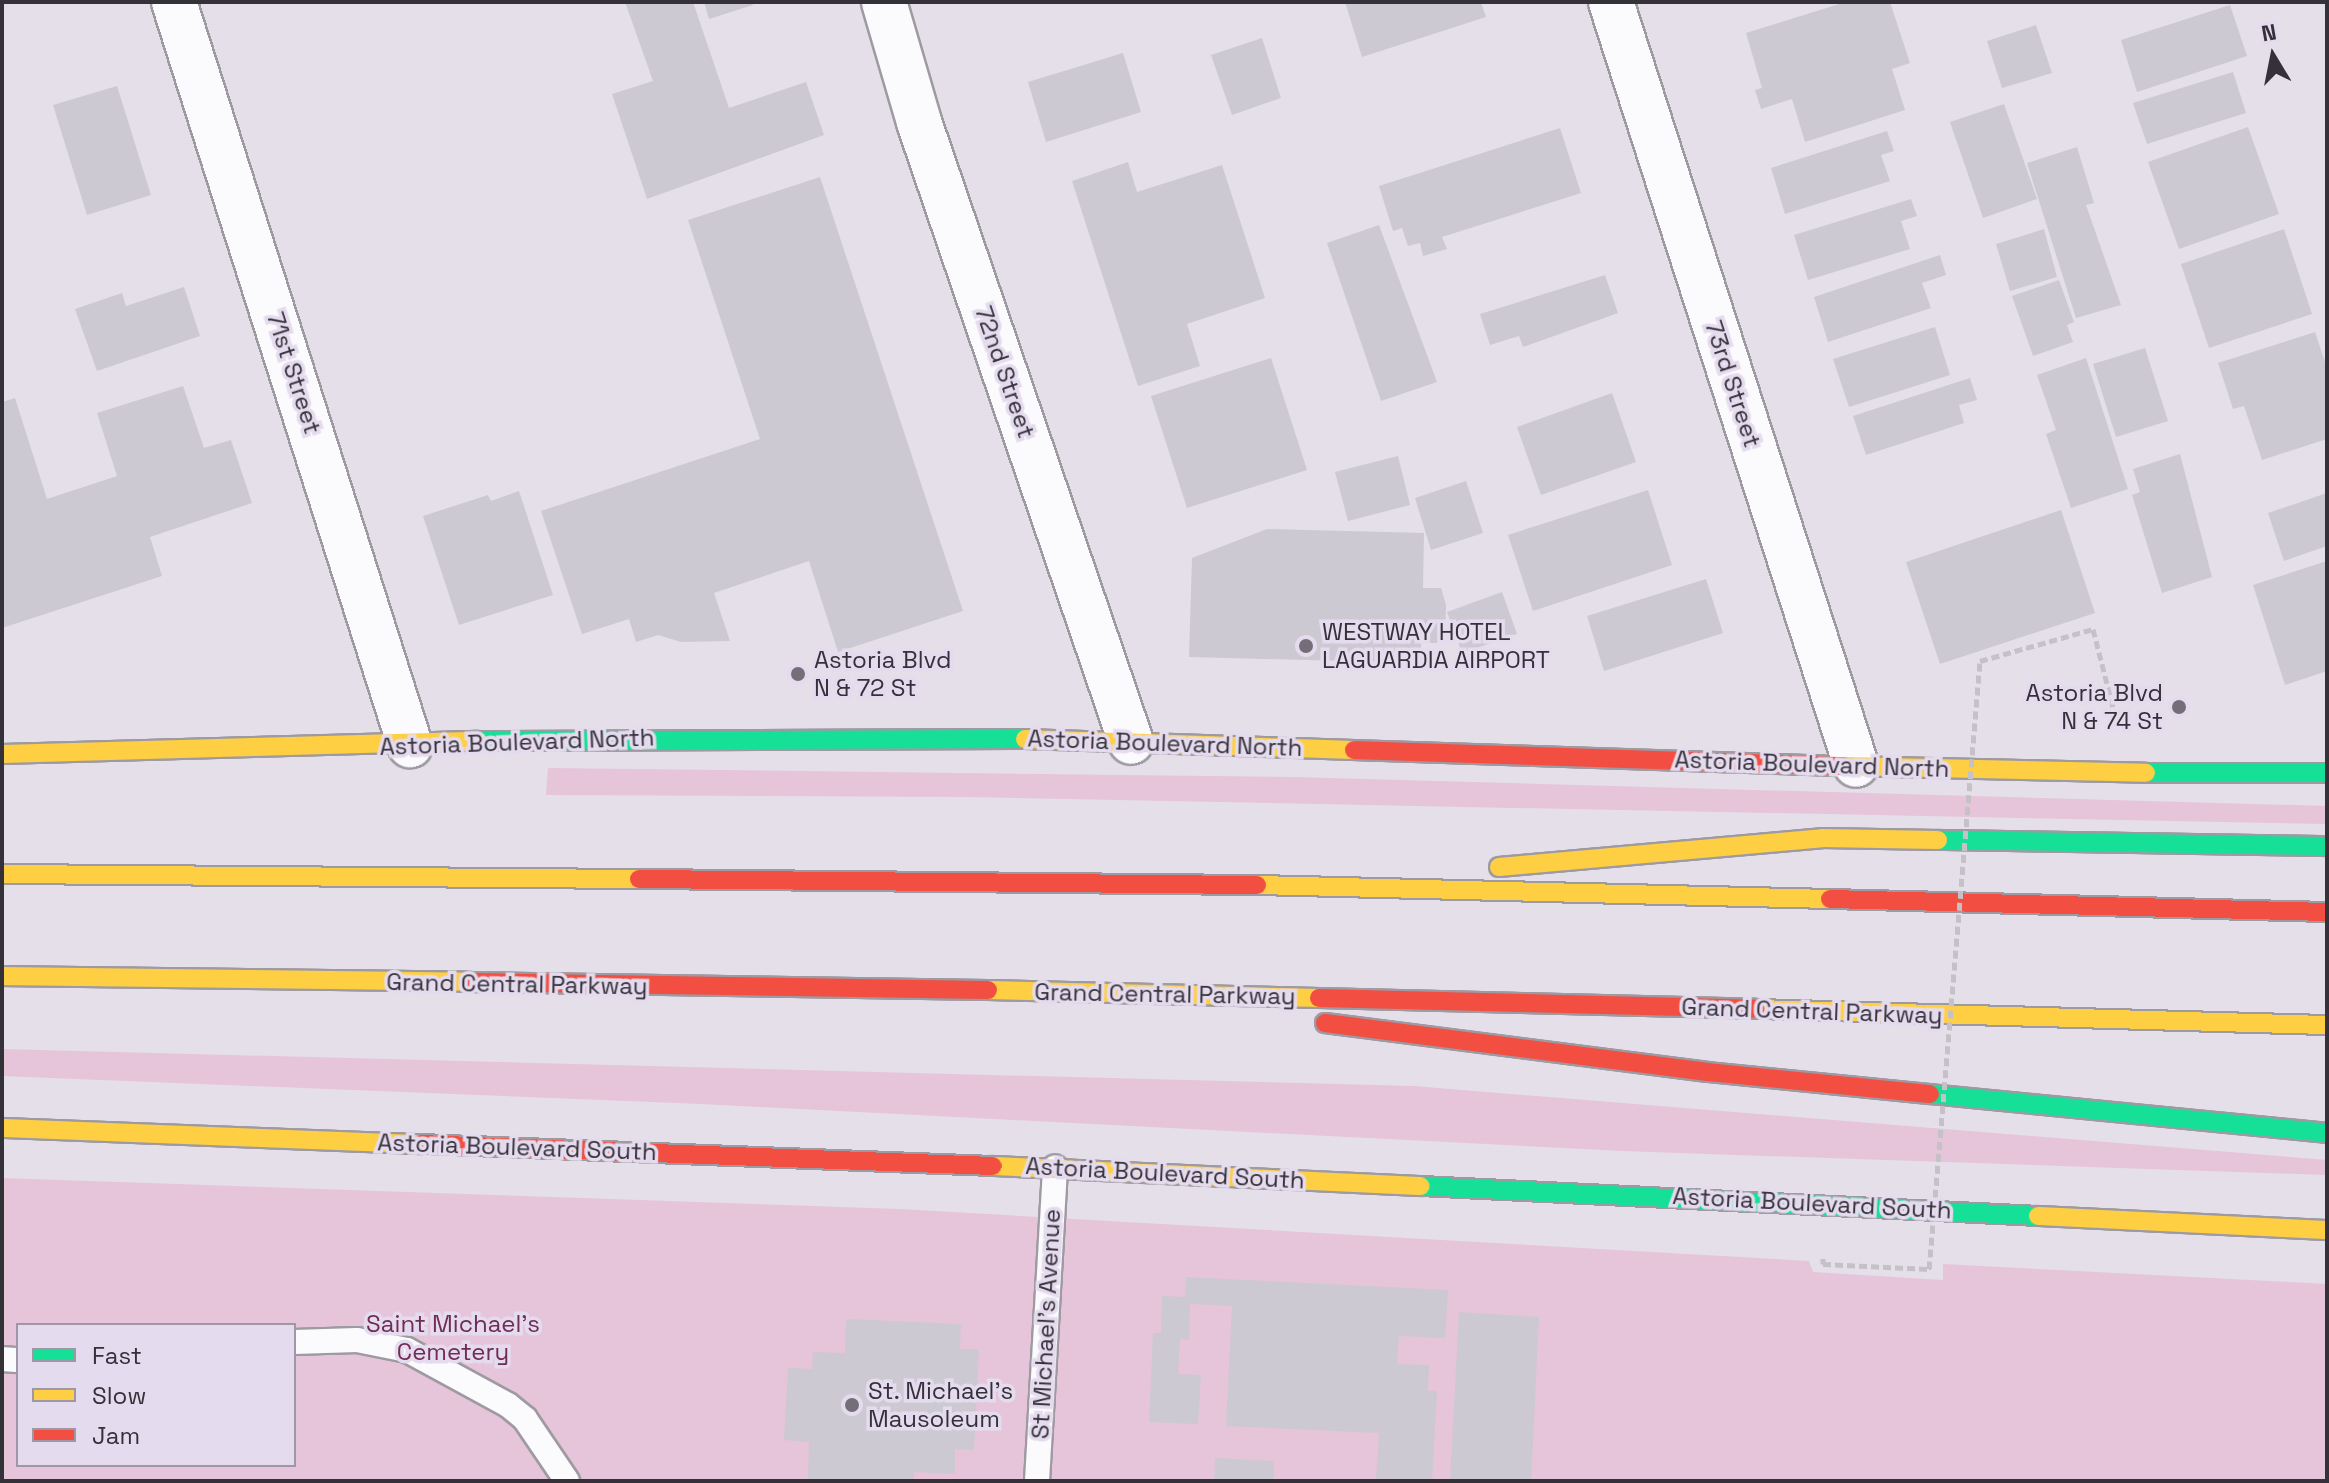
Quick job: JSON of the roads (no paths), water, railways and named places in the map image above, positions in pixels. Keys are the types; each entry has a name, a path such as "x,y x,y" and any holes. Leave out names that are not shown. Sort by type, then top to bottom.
{"main road":[{"name":"Astoria Boulevard North","path":"2,754 629,738 1131,742 2130,775 2327,773"},
{"path":"1284,885 1822,838 2327,846"},
{"path":"2,874 1284,885 2327,912"},
{"name":"Grand Central Parkway","path":"2,976 1077,991 2327,1025"},
{"path":"1077,991 1708,1072 2327,1133"},
{"name":"Astoria Boulevard South","path":"2,1128 1055,1168 2327,1230"}],"street":[{"name":"71st Street","path":"174,2 410,745"},
{"name":"72nd Street","path":"884,2 919,122 1131,742"},
{"name":"73rd Street","path":"1611,2 1856,765"}],"lane":[{"name":"St Michael's Avenue","path":"1037,1481 1055,1168"},
{"path":"296,1342 357,1340 407,1350 508,1405 525,1419 567,1481"}],"place":[{"name":"WESTWAY HOTEL LAGUARDIA AIRPORT","path":"1306,646"},
{"name":"Astoria Blvd N & 72 St","path":"798,674"},
{"name":"Astoria Blvd N & 74 St","path":"2179,707"},
{"name":"St. Michael's Mausoleum","path":"852,1405"}],"park label":[{"name":"Saint Michael’s Cemetery","path":"453,1338"}]}
